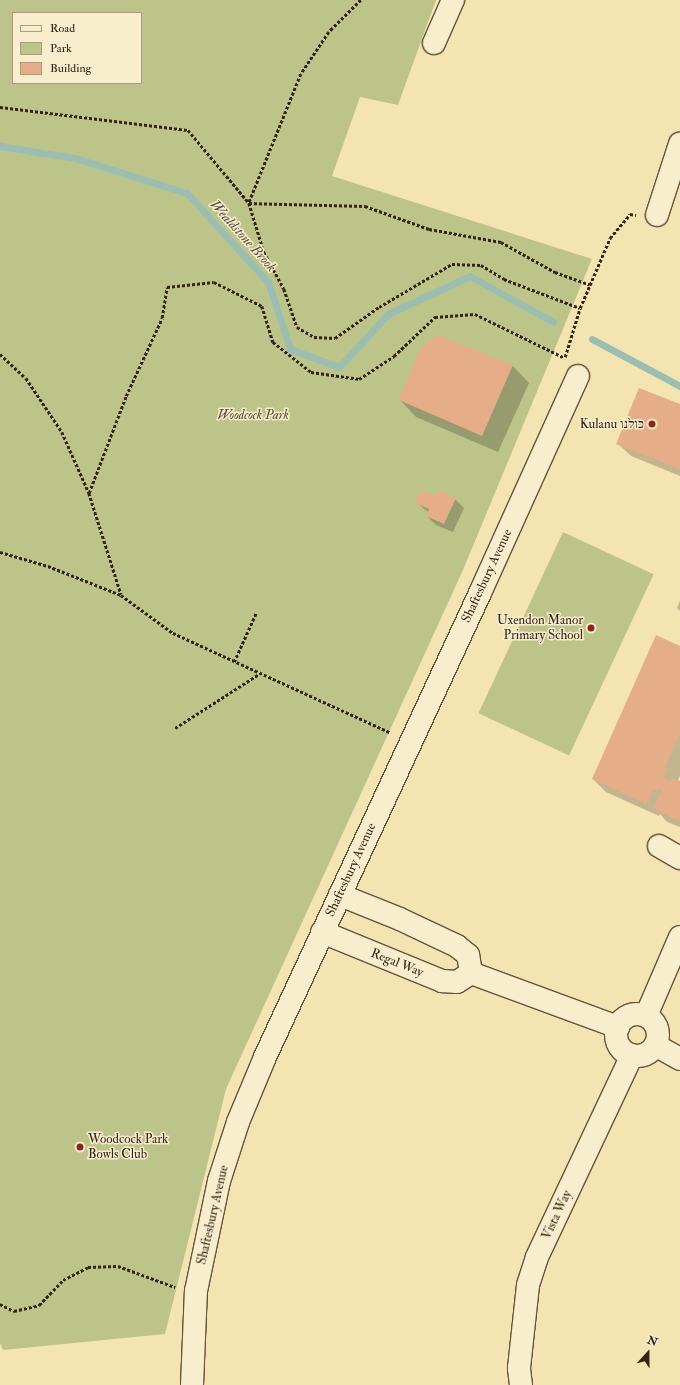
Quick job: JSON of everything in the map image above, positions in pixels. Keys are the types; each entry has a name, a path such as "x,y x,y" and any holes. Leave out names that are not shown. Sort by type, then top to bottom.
{"street":[{"path":"434,43 453,0"},
{"path":"657,215 680,144"},
{"name":"Shaftesbury Avenue","path":"192,1385 196,1291 219,1181 238,1122 265,1057 483,586 578,376"},
{"path":"658,846 680,858"},
{"path":"340,895 400,919 457,946 468,955 471,973 618,1027"},
{"name":"Regal Way","path":"322,932 442,981 457,982 471,973"},
{"path":"646,1016 680,937"},
{"path":"629,1015 646,1016 654,1023 657,1029 658,1038 655,1045 642,1055 632,1055 625,1052 617,1040 618,1027 623,1019 629,1015"},
{"path":"655,1045 680,1059"},
{"name":"Vista Way","path":"521,1385 519,1368 528,1285 537,1257 632,1055"}],"path":[{"path":"249,203 301,74 329,32 361,0"},
{"path":"0,107 188,130 249,203 264,252 284,289 297,327 314,337 335,338 379,307 452,264 482,265 504,279 580,308"},
{"path":"249,203 365,206 429,229 501,242 555,272 590,285"},
{"path":"565,358 580,308 610,238 630,214 657,215"},
{"path":"89,493 126,396 162,318 167,287 214,282 262,306 273,342 311,372 360,379 394,356 435,317 475,314 565,358 578,376"},
{"path":"0,354 26,378 62,432 89,493 121,595"},
{"path":"0,552 48,566 121,595 173,633 410,742"},
{"path":"234,662 256,613"},
{"path":"175,728 260,674"},
{"path":"0,1304 14,1312 39,1305 63,1280 88,1267 118,1266 181,1290 196,1291"}],"green space":[{"name":"Woodcock Park","path":"0,0 436,0 398,105 360,97 332,176 592,259 463,570 226,1089 165,1334 3,1350 0,1343"},
{"path":"563,532 654,574 569,756 478,713"}],"building":[{"path":"437,335 513,365 482,436 399,400 421,347"},
{"name":"Kulanu כולנו","path":"639,388 680,404 680,469 616,444"},
{"path":"421,490 435,496 438,490 456,498 444,524 426,516 429,509 415,503"},
{"path":"656,635 680,646 680,733 665,767 667,768 663,777 670,781 672,778 680,781 680,821 653,809 662,790 659,788 656,791 653,790 646,804 592,779"}],"waterway":[{"name":"Wealdstone Brook","path":"0,146 75,158 187,193 268,282 290,349 339,367 388,314 470,276 553,322"},
{"name":"Wealdstone Brook","path":"592,339 680,386"}],"place":[{"name":"Kulanu כולנו","path":"652,424"},
{"name":"Uxendon Manor Primary School","path":"591,628"},
{"name":"Woodcock Park Bowls Club","path":"80,1147"}]}
